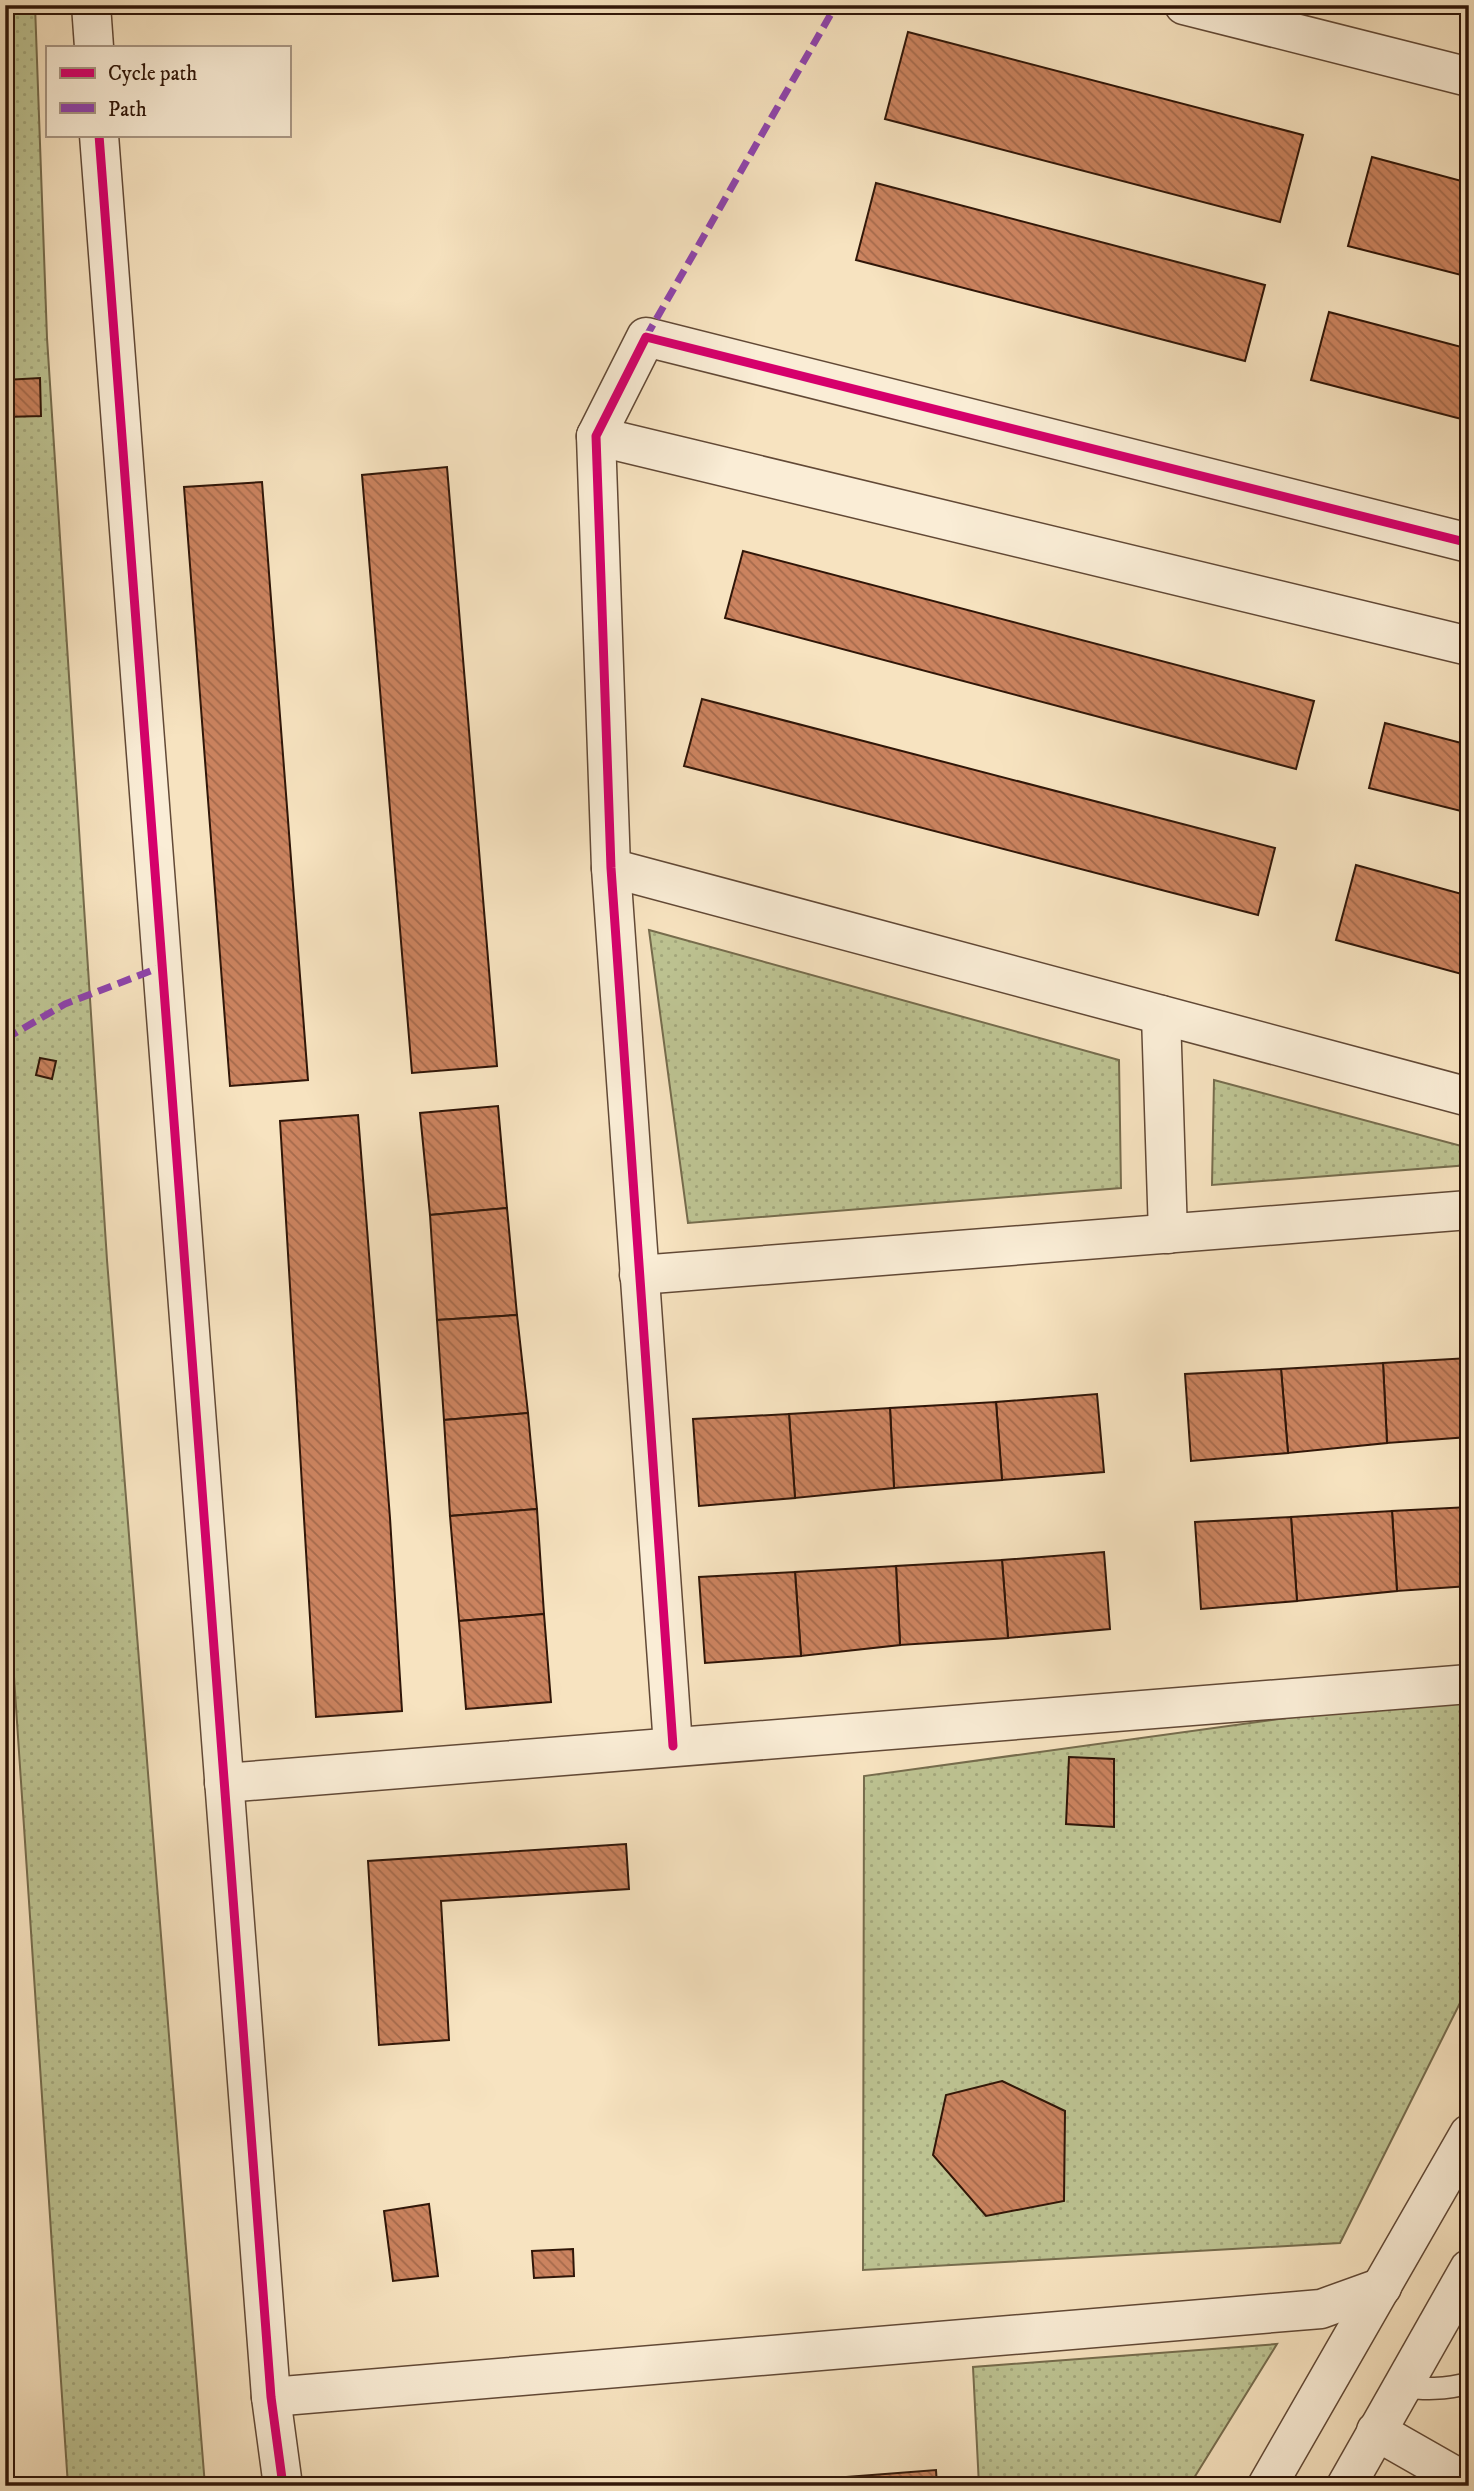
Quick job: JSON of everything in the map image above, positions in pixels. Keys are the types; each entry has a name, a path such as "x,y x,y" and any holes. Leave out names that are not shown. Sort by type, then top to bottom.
{"street":[{"path":"91,5 93,46"},
{"path":"1184,5 1469,77"},
{"path":"99,136 271,2397 283,2486"},
{"path":"673,1746 611,868 596,436 646,337 1469,543"},
{"path":"596,436 1469,646"},
{"path":"611,868 1469,1097"},
{"path":"1161,1015 1168,1234"},
{"path":"639,1275 1469,1210"},
{"path":"224,1783 1469,1684"},
{"path":"1267,2486 1469,2134"},
{"path":"1346,2486 1469,2269"},
{"path":"271,2397 1321,2309 1382,2287"},
{"path":"1376,2431 1469,2484"}],"lane":[{"path":"1400,2387 1426,2390 1452,2388 1469,2383"}],"green space":[{"path":"5,5 35,5 47,338 107,1260 205,2486 68,2486 5,1542"},
{"path":"649,930 1119,1060 1121,1188 688,1223"},
{"path":"1214,1080 1469,1148 1469,1165 1212,1185"},
{"path":"1469,1693 1469,1985 1340,2243 863,2270 864,1776"},
{"path":"1277,2344 1189,2486 979,2486 973,2367"}],"building":[{"path":"908,32 1303,135 1280,222 885,119"},
{"path":"1372,157 1469,183 1469,277 1348,246"},
{"path":"876,183 1265,285 1245,361 856,260"},
{"path":"1329,312 1469,349 1469,421 1311,380"},
{"path":"40,378 41,416 5,417 5,380"},
{"path":"447,467 497,1066 412,1073 362,475"},
{"path":"262,482 308,1080 230,1086 184,487"},
{"path":"743,551 1314,701 1296,769 725,618"},
{"path":"702,699 1275,848 1258,915 684,766"},
{"path":"1385,723 1469,745 1469,813 1369,788"},
{"path":"1356,865 1469,896 1469,976 1336,940"},
{"path":"40,1058 56,1061 52,1079 36,1075"},
{"path":"498,1106 507,1208 430,1215 420,1113"},
{"path":"358,1115 390,1518 402,1711 316,1717 280,1121"},
{"path":"507,1208 517,1315 437,1320 430,1215"},
{"path":"517,1315 528,1413 444,1420 437,1320"},
{"path":"1469,1358 1469,1437 1387,1443 1383,1363"},
{"path":"1383,1363 1387,1443 1288,1453 1281,1369"},
{"path":"1281,1369 1288,1453 1191,1461 1185,1374"},
{"path":"1097,1394 1104,1472 1002,1480 996,1402"},
{"path":"996,1402 1002,1480 894,1488 890,1408"},
{"path":"890,1408 894,1488 795,1498 789,1414"},
{"path":"528,1413 537,1509 450,1516 444,1420"},
{"path":"789,1414 795,1498 699,1506 693,1419"},
{"path":"1469,1507 1469,1586 1397,1591 1392,1511"},
{"path":"537,1509 544,1614 459,1621 450,1516"},
{"path":"1392,1511 1397,1591 1297,1601 1291,1517"},
{"path":"1291,1517 1297,1601 1201,1609 1195,1522"},
{"path":"1104,1552 1110,1629 1008,1638 1002,1560"},
{"path":"1002,1560 1008,1638 900,1645 896,1566"},
{"path":"896,1566 900,1645 801,1656 795,1572"},
{"path":"795,1572 801,1656 705,1663 699,1577"},
{"path":"544,1614 551,1702 466,1709 459,1621"},
{"path":"1069,1757 1114,1759 1114,1827 1066,1824"},
{"path":"626,1844 629,1889 441,1901 449,2040 379,2045 368,1861"},
{"path":"1002,2081 1065,2111 1064,2201 986,2216 933,2155 946,2095"},
{"path":"429,2204 438,2276 393,2281 384,2211"},
{"path":"573,2249 574,2276 534,2278 532,2251"},
{"path":"936,2470 937,2486 835,2486 834,2478"},
{"path":"834,2478 835,2486 729,2486 729,2484"}],"marked path":[{"path":"646,337 836,5"},
{"path":"5,1039 65,1004 161,967"}],"cycle path":[{"path":"99,136 271,2397 283,2486"},
{"path":"673,1746 611,868 596,436 646,337 1469,543"}]}
